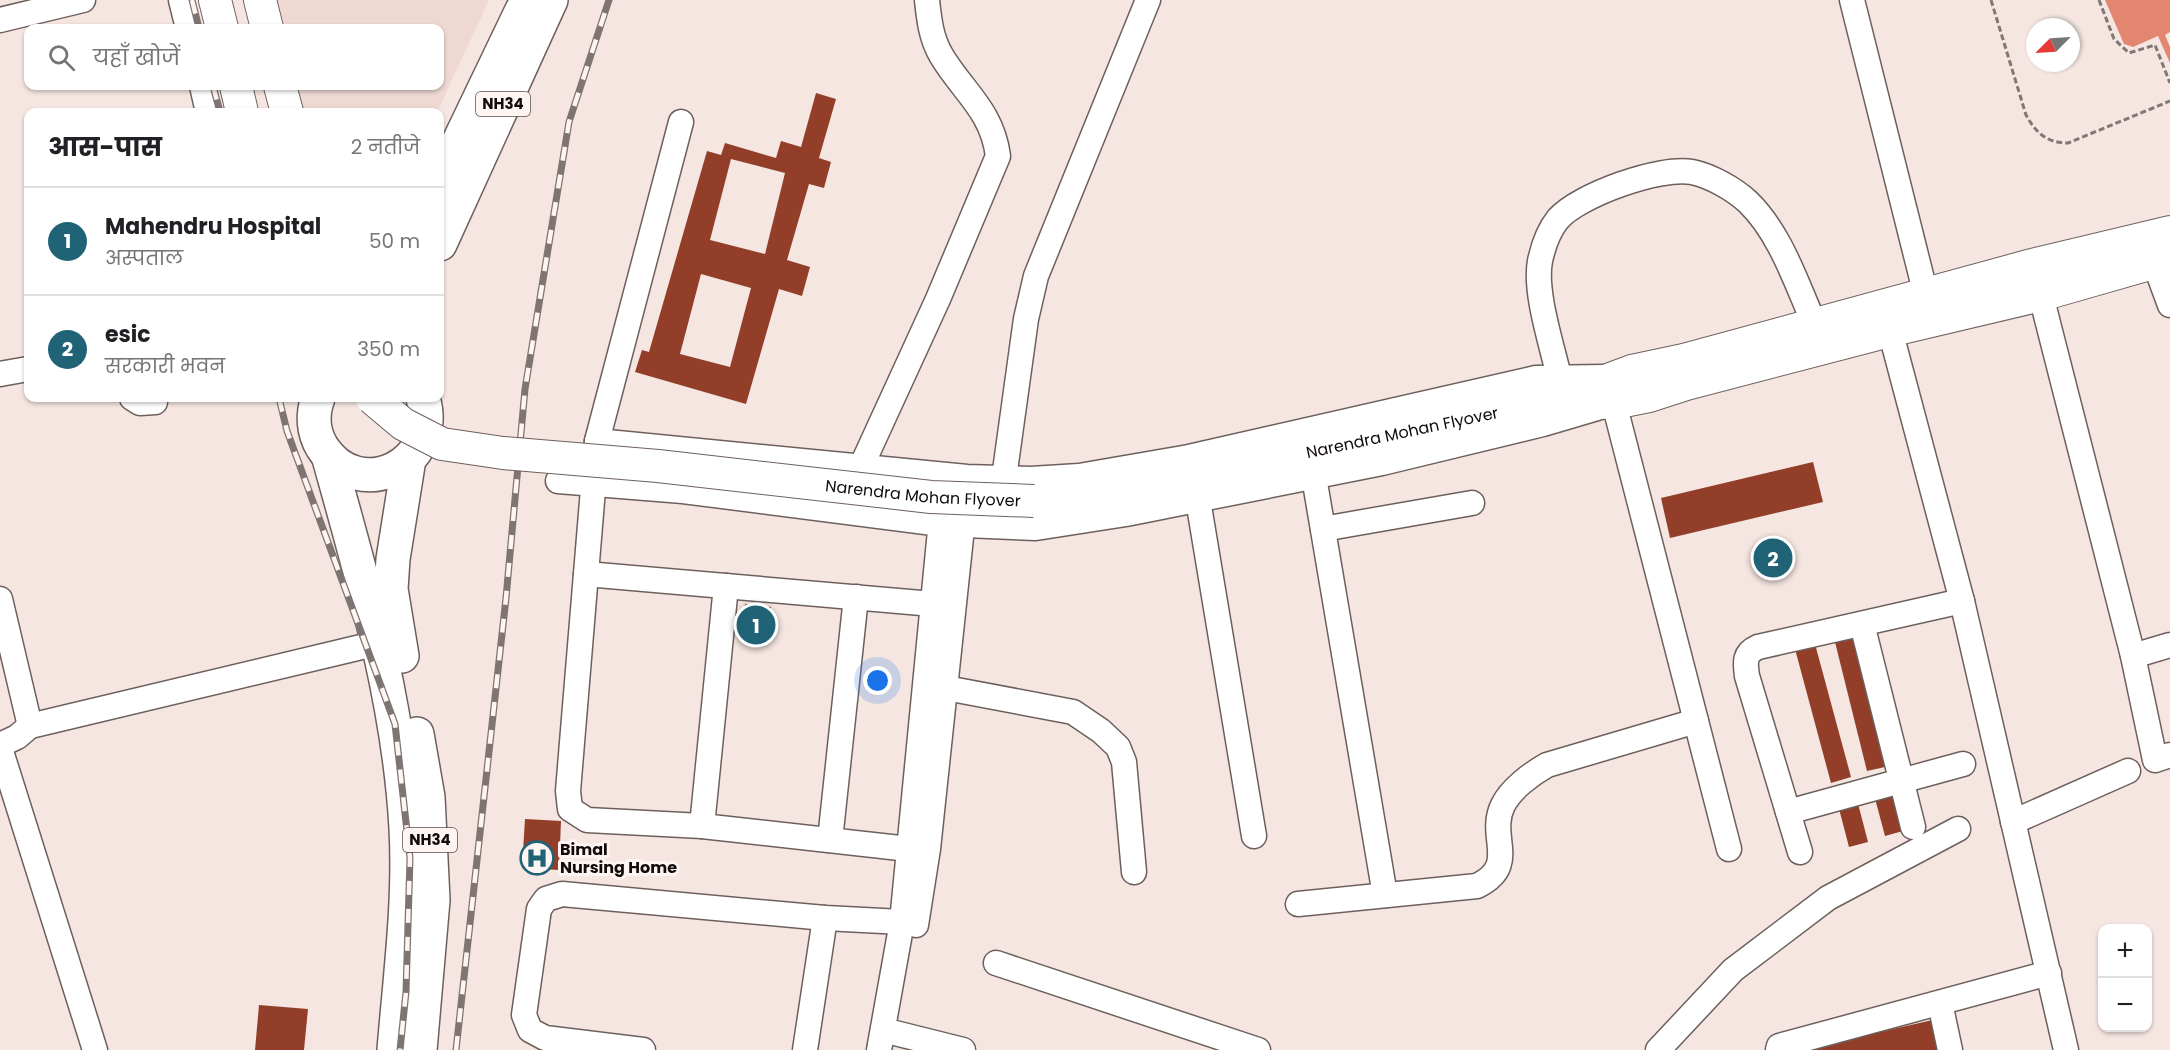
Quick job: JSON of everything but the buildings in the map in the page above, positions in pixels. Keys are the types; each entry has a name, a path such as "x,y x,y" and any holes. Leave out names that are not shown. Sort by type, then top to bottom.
{"highway":[{"name":"NH34","path":"444,173 526,0"},
{"name":"NH34","path":"444,235 551,0"},
{"name":"NH34","path":"315,402 314,423 318,440 328,455 357,555 378,644 399,751 406,828 406,904 394,1050"},
{"name":"NH34","path":"420,1050 433,900 428,797 396,632 392,589 393,559 409,459 419,447 425,431 427,415 424,402"},
{"path":"328,455 341,467 359,474 377,474 394,470 409,459"}],"main road":[{"path":"215,0 221,24"},
{"path":"236,0 242,24"},
{"path":"260,0 266,24"},
{"path":"237,90 241,108"},
{"path":"258,90 263,108"},
{"path":"281,90 286,108"},
{"path":"1616,389 1649,396 1886,318 1926,295 2032,265 2160,247"},
{"path":"1616,389 1640,369 1684,360 1815,325 1886,318 2041,295 2160,247"},
{"name":"Narendra Mohan Flyover","path":"377,402 402,424 442,444 503,453 658,466 931,497 1034,501 1111,494 1556,388 1616,389"}],"street":[{"path":"0,20 83,0"},
{"path":"181,0 187,24"},
{"path":"861,467 938,299 998,156 996,137 990,124 971,93 941,56 935,43 927,0"},
{"path":"1004,478 1026,319 1036,276 1148,0"},
{"path":"1852,0 1926,295"},
{"path":"203,90 207,108"},
{"path":"681,122 597,441 568,790 570,809 586,820 702,826 909,849"},
{"path":"1556,388 1540,286 1540,262 1550,231 1569,209 1593,196 1667,172 1692,172 1717,181 1747,201 1770,227 1815,325"},
{"path":"2160,247 2170,305"},
{"path":"2032,265 2133,656 2155,760 2170,755"},
{"path":"1886,318 1962,601 2066,1050"},
{"path":"0,374 24,370"},
{"path":"597,441 956,476 1004,478 1079,476 1190,457 1536,378 1556,388"},
{"path":"558,481 683,491 952,524 1036,528 1314,477 1543,424 1616,389 1696,721 1730,849"},
{"path":"890,1041 928,849 946,688 956,476"},
{"path":"1314,477 1385,895"},
{"path":"1198,500 1254,836"},
{"path":"1323,530 1472,503"},
{"path":"890,1041 933,603 952,524"},
{"path":"586,574 933,603"},
{"path":"702,826 726,586"},
{"path":"830,840 856,597"},
{"path":"0,599 30,726"},
{"path":"1800,852 1748,676 1747,656 1758,648 1962,601"},
{"path":"1862,624 1913,827"},
{"path":"95,1050 0,746 18,737 30,726 378,644"},
{"path":"2133,656 2170,645"},
{"path":"946,688 1073,712 1112,742 1124,762 1134,872"},
{"path":"1298,904 1477,886 1492,879 1500,863 1500,816 1503,805 1533,773 1547,765 1696,721"},
{"path":"1788,812 1963,764"},
{"path":"2013,822 2128,771"},
{"path":"1658,1050 1732,970 1828,898 1958,829"},
{"path":"644,1050 545,1038 530,1030 524,1015 539,909 546,899 562,894 825,918 902,922"},
{"path":"805,1050 825,918"},
{"path":"996,963 1206,1042 1258,1050"},
{"path":"1778,1050 1779,1046 2049,974"},
{"path":"1940,1003 1950,1050"},
{"path":"890,1041 963,1050"}],"path":[{"path":"1991,0 2026,115 2034,130 2042,136 2056,143 2068,143 2170,101"},
{"path":"2099,0 2114,39 2129,53 2155,45 2170,83"}],"shaded area":[{"path":"267,0 489,0 439,108 291,108 287,90 444,90 444,24 272,24"},
{"path":"2105,0 2170,0 2170,32 2165,35 2170,47 2170,63 2158,36 2133,47 2124,44"}],"railway":[{"path":"192,0 198,24"},
{"path":"456,1050 506,598 525,389 569,122 609,0"},
{"path":"214,90 219,108"},
{"path":"280,402 287,431 395,724 410,858 406,992 400,1050"}],"place":[{"name":"esic","path":"1773,558"},
{"name":"Mahendru Hospital","path":"756,625"},
{"name":"Bimal Nursing Home","path":"537,858"}]}
